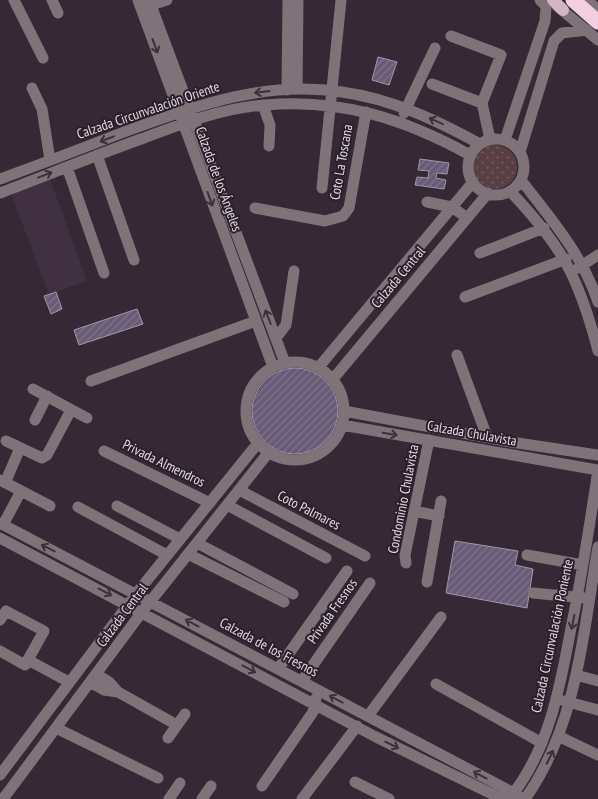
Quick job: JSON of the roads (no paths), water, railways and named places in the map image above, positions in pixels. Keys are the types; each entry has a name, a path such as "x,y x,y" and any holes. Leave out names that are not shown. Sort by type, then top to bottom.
{"highway":[{"path":"568,5 592,26"}],"main road":[{"path":"553,0 568,5"}],"street":[{"path":"14,0 43,58"},
{"path":"52,0 58,13"},
{"name":"Calzada de los Ángeles","path":"138,0 182,124 273,367"},
{"path":"150,3 167,0"},
{"path":"288,0 292,90"},
{"path":"292,90 298,0"},
{"path":"322,188 341,0"},
{"path":"505,140 540,38 546,6 540,0"},
{"path":"547,0 568,5"},
{"path":"587,0 598,10"},
{"name":"Calzada de los Ángeles","path":"150,3 285,363"},
{"path":"520,152 505,140 485,142 470,155 468,164 473,182 488,193 495,195 510,191 521,180 524,171 520,152 554,41 562,33 592,26 598,40"},
{"path":"540,38 549,34 554,41"},
{"path":"451,36 501,55 482,103 485,142"},
{"path":"399,121 435,48"},
{"path":"432,84 482,103"},
{"path":"32,88 42,109 50,160"},
{"name":"Calzada Circunvalación Oriente","path":"4,192 182,124 192,114 211,101 261,91 333,91 373,98 406,108 485,142"},
{"path":"263,104 270,125 269,146"},
{"name":"Calzada Circunvalación Oriente","path":"2,179 178,112 192,114 263,104 331,106 366,112 399,121 440,138 470,155"},
{"name":"Coto La Toscana","path":"255,208 325,221 343,216 349,208 366,112"},
{"path":"97,155 134,260"},
{"path":"67,167 104,273"},
{"path":"2,179 4,192"},
{"path":"521,180 572,245 583,264 598,302"},
{"name":"Calzada Central","path":"318,368 473,182"},
{"path":"510,191 544,228 566,259 589,317 598,351"},
{"name":"Calzada Central","path":"332,379 488,193"},
{"path":"427,202 452,207 467,218"},
{"path":"480,253 544,228"},
{"path":"572,271 598,255"},
{"path":"465,297 566,259"},
{"path":"276,338 286,324 294,271"},
{"path":"91,381 256,321"},
{"path":"457,356 487,437"},
{"path":"302,362 318,368 332,379 341,394 344,411 342,425 332,442 317,454 307,458 288,459 269,452 258,443 247,420 249,395 254,384 273,367 285,363 302,362"},
{"path":"33,389 87,418"},
{"path":"35,420 46,396"},
{"path":"6,441 42,458 47,455 71,410"},
{"name":"Calzada Chulavista","path":"344,411 510,442 598,455"},
{"name":"Calzada Chulavista","path":"342,425 598,470"},
{"name":"Condominio Chulavista","path":"406,563 405,555 429,440"},
{"path":"508,455 510,442"},
{"name":"Calzada Central","path":"2,770 128,604 258,443"},
{"path":"20,448 2,482 50,506"},
{"name":"Privada Almendros","path":"104,451 210,503"},
{"name":"Calzada Central","path":"3,799 142,612 269,452"},
{"name":"Calzada Circunvalación Poniente","path":"518,797 551,756 576,675 583,597 583,565 593,531 598,470"},
{"name":"Coto Palmares","path":"239,490 366,556"},
{"path":"2,524 20,491"},
{"path":"427,582 441,501"},
{"path":"227,505 326,558"},
{"path":"117,506 180,539"},
{"path":"78,507 167,556"},
{"path":"414,511 438,516"},
{"name":"Calzada de los Fresnos","path":"2,524 151,601 518,797"},
{"name":"Calzada de los Fresnos","path":"0,538 316,705 502,799"},
{"path":"197,543 293,594"},
{"name":"Calzada Circunvalación Poniente","path":"518,797 542,743 557,700 583,597 595,580 598,547"},
{"path":"188,554 284,602"},
{"path":"527,555 583,565"},
{"path":"278,669 347,571"},
{"name":"Privada Fresnos","path":"302,681 370,583"},
{"path":"533,593 583,597"},
{"path":"0,620 6,611 44,631 25,665 0,652"},
{"path":"368,716 441,617"},
{"path":"28,660 69,682"},
{"path":"576,675 598,680"},
{"path":"93,678 104,690 118,692 177,725"},
{"path":"436,684 542,743"},
{"path":"262,786 316,705 317,689"},
{"path":"557,700 598,710"},
{"path":"168,738 185,714"},
{"path":"302,799 357,726"},
{"path":"56,728 158,778"},
{"path":"558,736 598,755"},
{"path":"355,782 390,799"},
{"path":"169,799 180,783"},
{"path":"202,799 211,786"}]}
